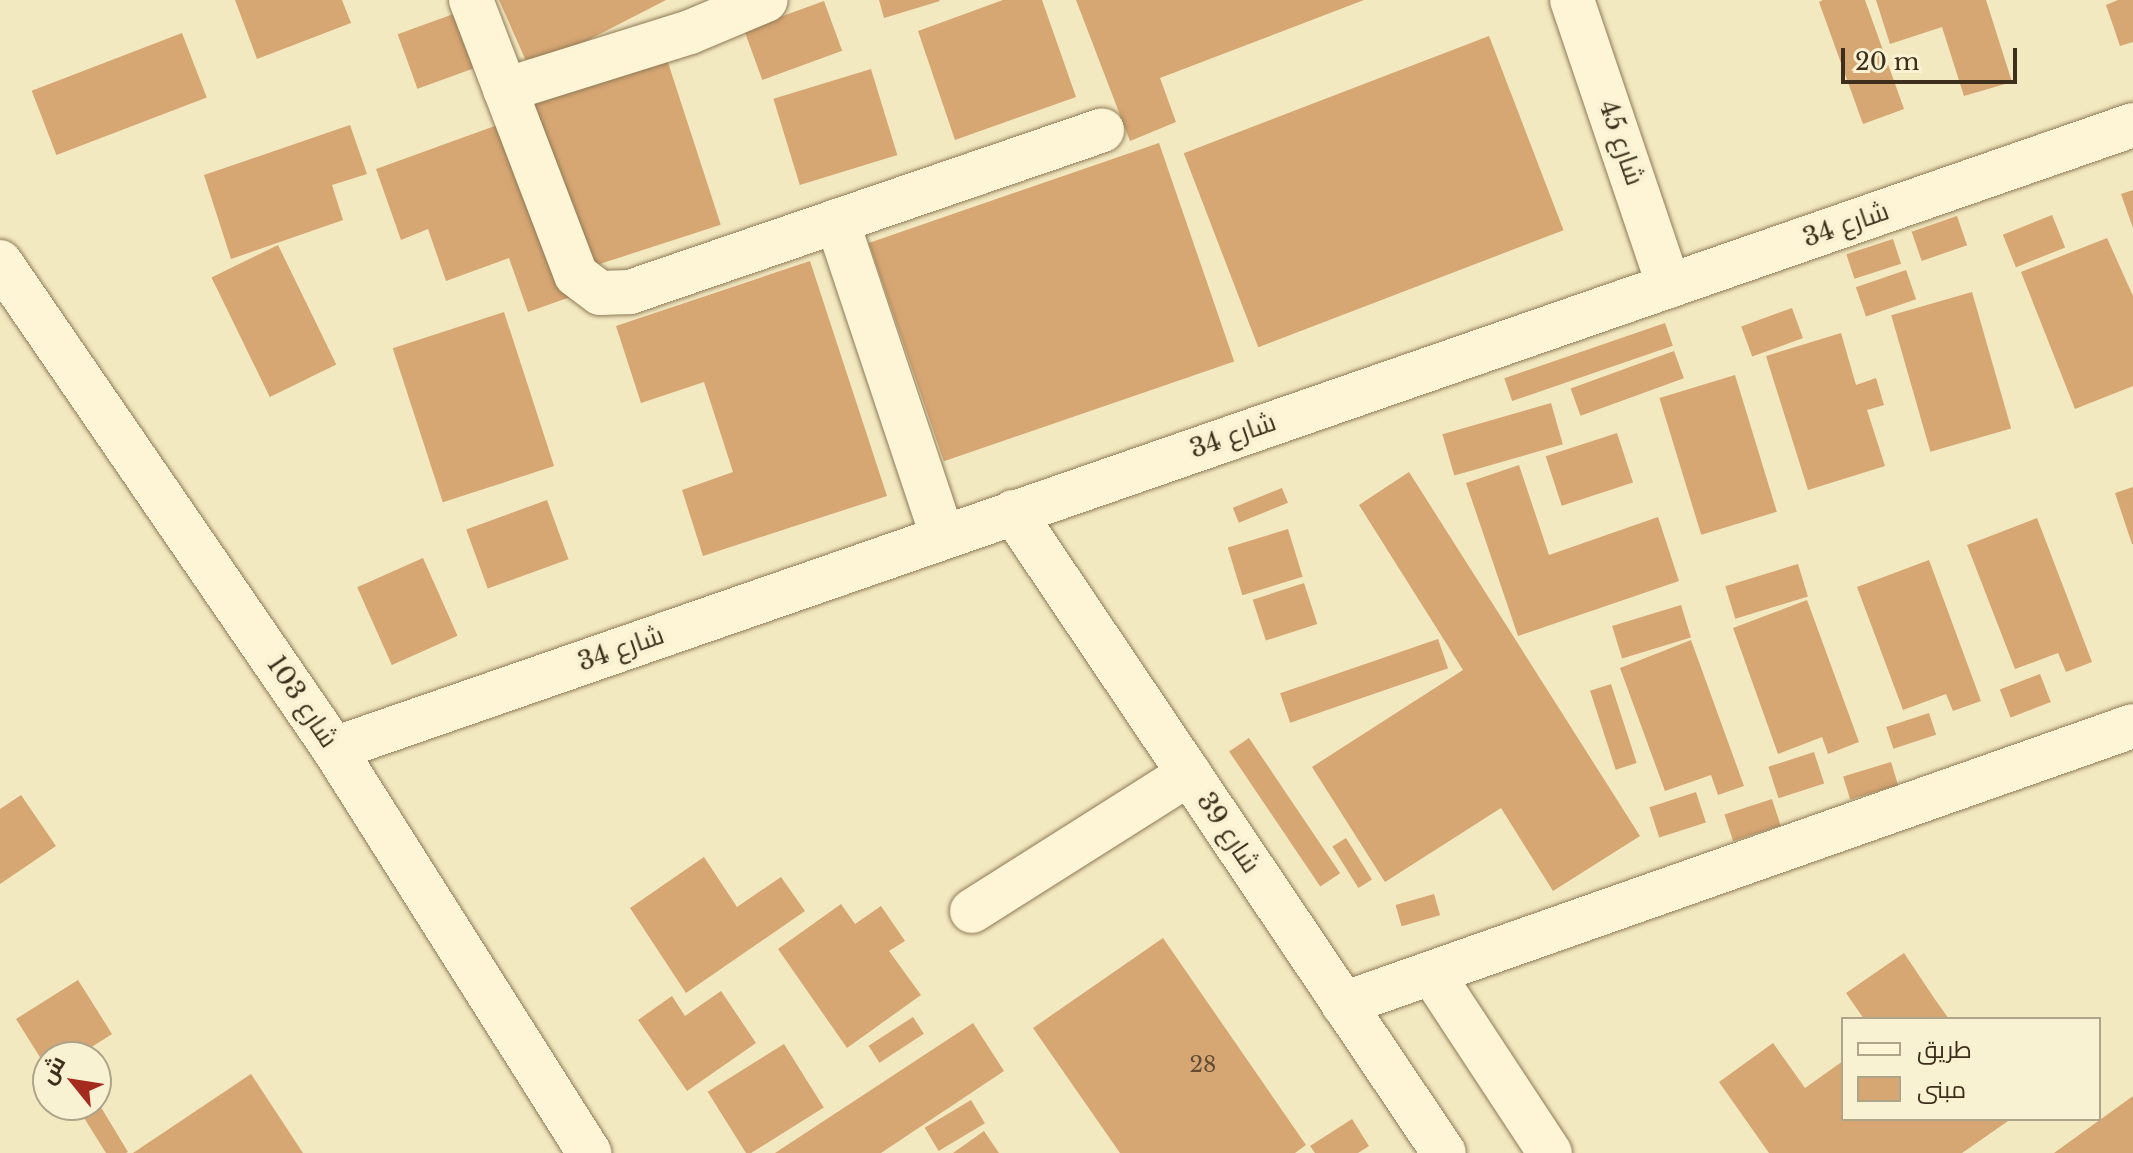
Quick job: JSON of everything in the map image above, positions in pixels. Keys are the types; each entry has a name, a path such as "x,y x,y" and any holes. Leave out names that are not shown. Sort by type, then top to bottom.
{"street":[{"path":"471,0 576,275 600,293 630,292 1102,130"},
{"path":"505,90 690,32 766,0"},
{"name":"شارع 45","path":"1572,0 1669,286"},
{"name":"شارع 34","path":"334,749 2133,125"},
{"path":"837,221 943,537"},
{"name":"شارع 103","path":"0,262 334,749 589,1153"},
{"name":"شارع 39","path":"1013,512 1444,1153"},
{"path":"1343,1004 1433,975 2133,726"},
{"path":"972,911 1189,774"},
{"path":"1433,975 1550,1153"}],"building":[{"path":"235,0 342,0 351,23 257,59"},
{"path":"499,0 666,0 530,70"},
{"path":"879,0 939,0 940,1 884,18"},
{"path":"1003,0 1042,0 1076,97 955,140 918,31"},
{"path":"1076,0 1364,0 1160,78 1176,122 1130,141"},
{"path":"1865,0 1904,109 1863,124 1819,2"},
{"path":"1876,0 1986,0 2012,82 1964,96 1942,27 1890,44"},
{"path":"2118,0 2133,0 2133,42 2120,46 2106,5"},
{"path":"824,1 842,51 762,80 744,30"},
{"path":"470,8 490,63 417,89 398,34"},
{"path":"182,33 207,97 56,155 32,91"},
{"path":"1489,36 1564,230 1258,347 1184,153"},
{"path":"662,44 721,225 575,272 516,91"},
{"path":"871,69 897,155 800,185 773,99"},
{"path":"514,119 576,295 528,312 509,258 446,281 428,229 401,240 376,169"},
{"path":"350,125 367,174 332,185 343,220 231,259 204,175"},
{"path":"1159,143 1234,361 944,461 869,243"},
{"path":"2133,190 2133,228 2121,194"},
{"path":"2052,215 2065,247 2016,267 2003,235"},
{"path":"1957,216 1967,245 1922,261 1912,232"},
{"path":"2107,238 2133,296 2133,386 2075,409 2021,272"},
{"path":"1893,239 1901,264 1854,279 1846,254"},
{"path":"278,245 336,365 270,397 211,277"},
{"path":"810,261 887,496 703,556 682,490 733,472 704,382 641,403 616,326"},
{"path":"1906,270 1916,299 1866,317 1856,287"},
{"path":"1972,292 2011,428 1930,452 1891,315"},
{"path":"1792,308 1803,338 1752,357 1741,326"},
{"path":"504,312 554,466 443,502 393,348"},
{"path":"1665,323 1673,346 1512,401 1504,378"},
{"path":"1841,333 1856,385 1876,378 1884,405 1867,410 1885,466 1808,490 1766,356"},
{"path":"1674,351 1684,378 1581,416 1571,389"},
{"path":"1735,375 1777,512 1701,535 1659,398"},
{"path":"1551,403 1563,444 1454,475 1442,434"},
{"path":"1617,433 1633,482 1562,506 1546,456"},
{"path":"1519,465 1549,555 1658,517 1679,581 1518,636 1466,483"},
{"path":"1409,472 1640,836 1553,891 1501,808 1385,882 1312,767 1463,670 1359,505"},
{"path":"2133,487 2133,544 2132,544 2115,493"},
{"path":"1282,488 1288,503 1239,523 1233,508"},
{"path":"547,500 569,559 488,589 466,529"},
{"path":"2037,518 2092,662 2066,672 2058,653 2015,669 1967,545"},
{"path":"1288,529 1303,577 1242,595 1228,547"},
{"path":"423,558 458,636 392,665 357,587"},
{"path":"1929,560 1981,701 1953,711 1946,694 1903,710 1857,587"},
{"path":"1798,564 1808,597 1735,619 1725,586"},
{"path":"1304,583 1317,624 1266,641 1253,600"},
{"path":"1807,600 1859,742 1828,754 1822,737 1778,754 1733,628"},
{"path":"1681,605 1691,638 1622,659 1612,626"},
{"path":"1438,639 1448,668 1290,723 1280,693"},
{"path":"1691,640 1744,786 1718,795 1711,775 1665,791 1620,668"},
{"path":"2040,674 2051,702 2011,717 2000,689"},
{"path":"1611,684 1637,763 1616,770 1590,691"},
{"path":"1929,713 1936,735 1893,749 1886,727"},
{"path":"1249,738 1340,873 1320,887 1229,751"},
{"path":"1814,752 1824,783 1779,798 1768,767"},
{"path":"1891,762 1898,785 1850,800 1843,777"},
{"path":"1696,792 1706,822 1659,838 1649,807"},
{"path":"21,795 56,846 0,884 0,809"},
{"path":"1772,799 1781,826 1733,841 1724,814"},
{"path":"1346,838 1372,880 1358,888 1332,846"},
{"path":"704,857 737,907 781,877 805,911 686,993 630,908"},
{"path":"1434,894 1440,915 1402,926 1396,905"},
{"path":"841,904 855,924 881,906 905,941 889,951 921,995 847,1048 778,949"},
{"path":"1163,938 1306,1145 1295,1153 1120,1153 1033,1028"},
{"path":"1904,953 1948,1017 1863,1017 1846,993"},
{"path":"78,980 112,1034 101,1041 32,1041 32,1044 16,1019"},
{"path":"721,991 756,1043 687,1091 638,1020 672,996 685,1016"},
{"path":"913,1017 924,1034 879,1063 869,1046"},
{"path":"973,1023 1004,1071 881,1153 775,1153"},
{"path":"1773,1043 1805,1088 1841,1062 1841,1121 2008,1121 1962,1153 1769,1153 1719,1082"},
{"path":"784,1044 824,1108 751,1153 746,1153 708,1092"},
{"path":"251,1074 303,1153 133,1153"},
{"path":"2133,1096 2133,1153 2054,1153 2101,1121"},
{"path":"971,1100 985,1123 939,1151 925,1128"},
{"path":"1352,1119 1369,1146 1358,1153 1315,1153 1310,1146"},
{"path":"86,1121 109,1121 128,1152 106,1153"},
{"path":"984,1131 999,1153 953,1153"}]}
